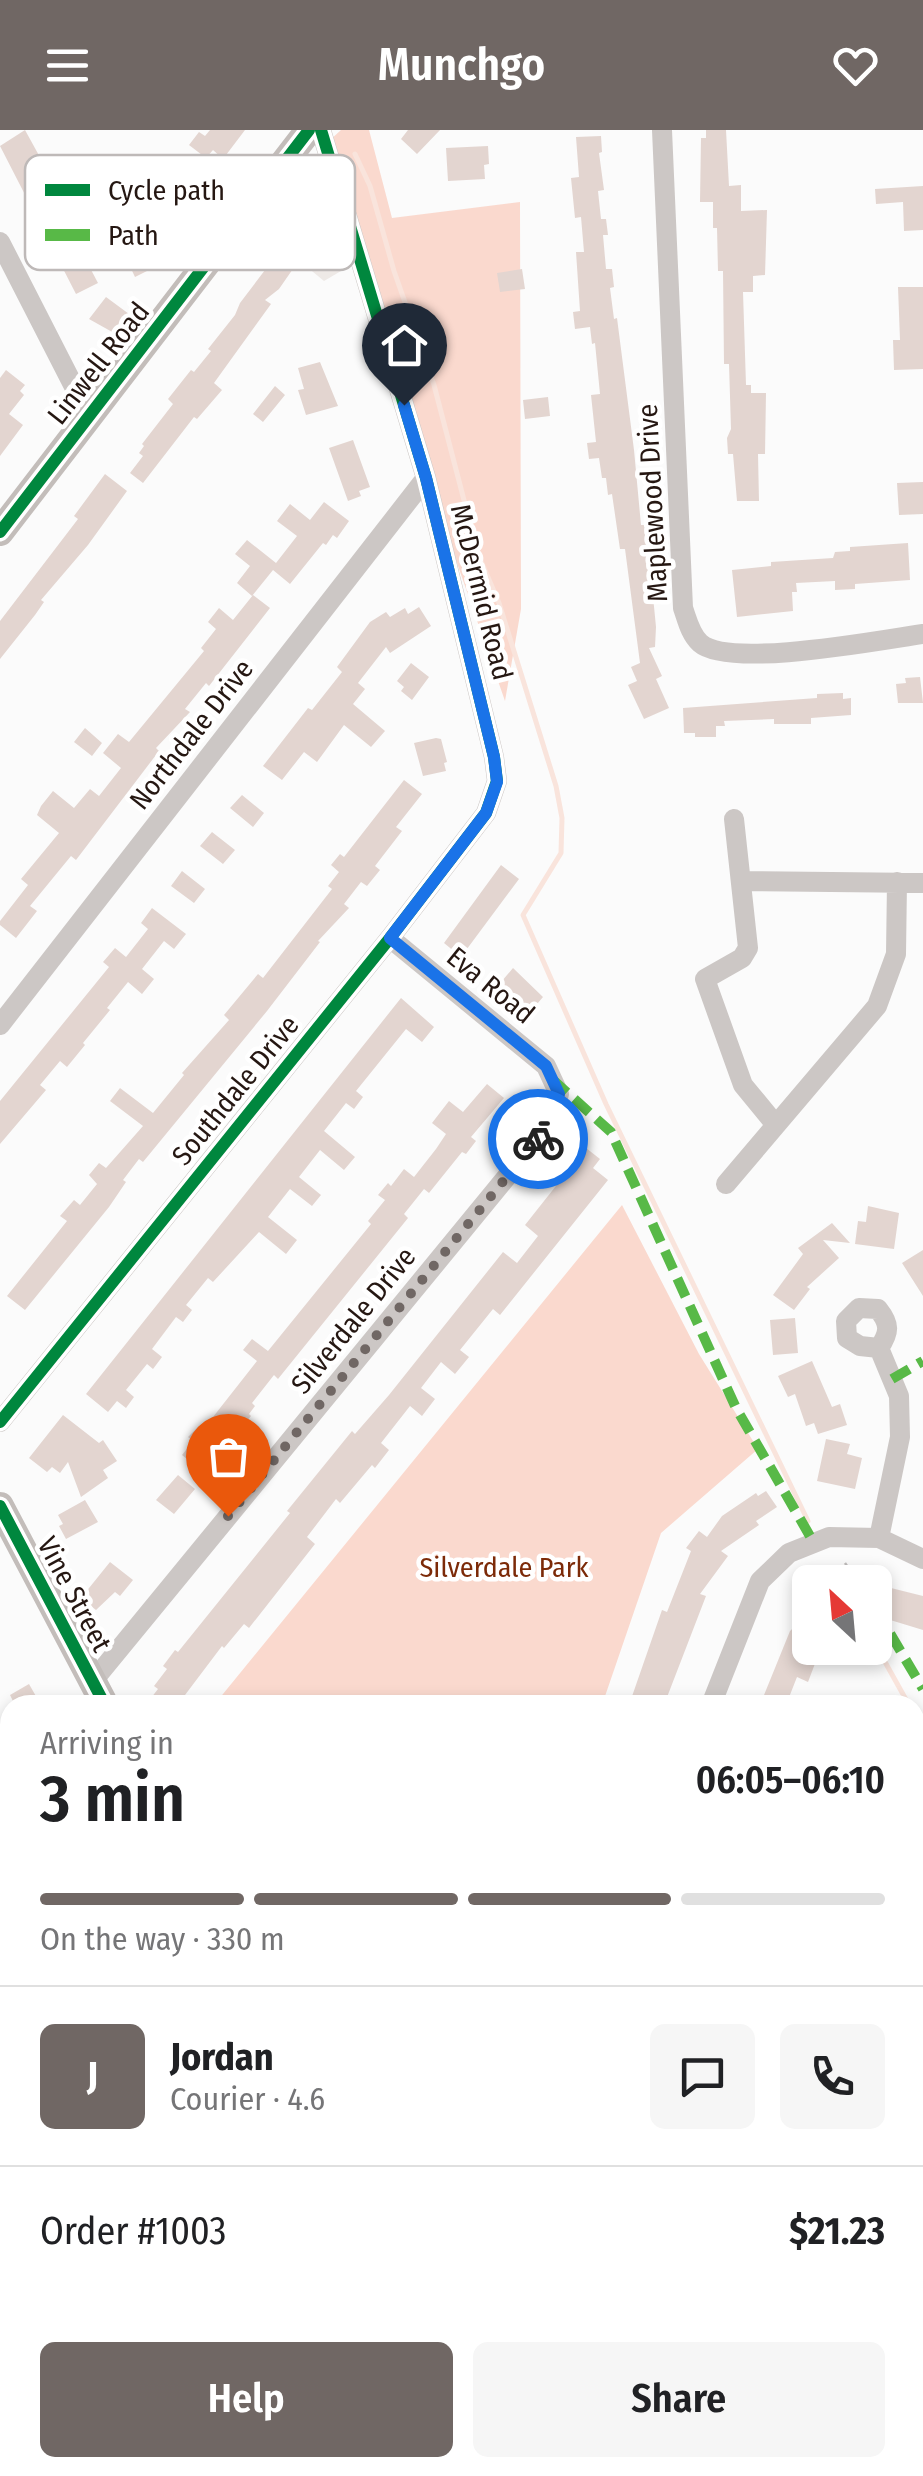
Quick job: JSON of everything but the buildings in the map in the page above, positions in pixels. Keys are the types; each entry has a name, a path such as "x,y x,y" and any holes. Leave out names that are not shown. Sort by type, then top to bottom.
{"main road":[{"name":"Linwell Road","path":"290,155 309,130"},
{"name":"Linwell Road","path":"0,532 201,270"},
{"name":"Vine Street","path":"1,1513 99,1693"}],"street":[{"name":"McDermid Road","path":"321,130 329,155"},
{"name":"Maplewood Drive","path":"662,130 683,608 691,630 700,643 714,650 782,654 923,634"},
{"path":"0,242 89,416"},
{"name":"McDermid Road","path":"355,243 426,478 497,782"},
{"name":"Northdale Drive","path":"0,1025 426,478"},
{"name":"Southdale Drive","path":"0,1422 390,938 486,813 497,782"},
{"path":"734,820 748,948 742,958 704,979 743,1085 776,1125"},
{"path":"741,881 923,883"},
{"path":"726,1184 876,1006 896,954 896,882"},
{"name":"Eva Road","path":"390,938 546,1066 552,1079"},
{"name":"Silverdale Drive","path":"99,1693 550,1124 559,1094 552,1079"},
{"path":"878,1538 900,1436 899,1396 879,1348"},
{"path":"715,1695 760,1582 790,1553 830,1537 878,1538 923,1559"}],"shaded area":[{"path":"311,270 343,270 324,281"}],"green space":[{"path":"341,130 369,130 392,218 520,202 521,609 505,701 355,270 355,155 332,155 329,141"},
{"name":"Silverdale Park","path":"622,1205 699,1354 758,1449 661,1533 605,1695 222,1695"}],"waterway":[{"path":"355,154 370,186 394,271 434,385 478,554 499,603 556,786 562,818 561,853 523,915 606,1104 808,1521"},
{"path":"887,1665 903,1695"}],"marked path":[{"path":"552,1079 611,1132 736,1408 814,1543"},
{"path":"892,1379 923,1361"},
{"path":"892,1637 923,1689"}],"cycle path":[{"path":"290,155 309,130"},
{"path":"321,130 329,155"},
{"path":"0,1422 390,938 486,813 497,781 426,478 355,243"},
{"path":"0,532 201,270"},
{"path":"0,1506 100,1695"}],"way so far":[{"path":"228,1516 538,1139"}],"route":[{"path":"404,405 426,478 497,782 486,813 390,938 546,1066 559,1094 550,1124 538,1139"}]}
